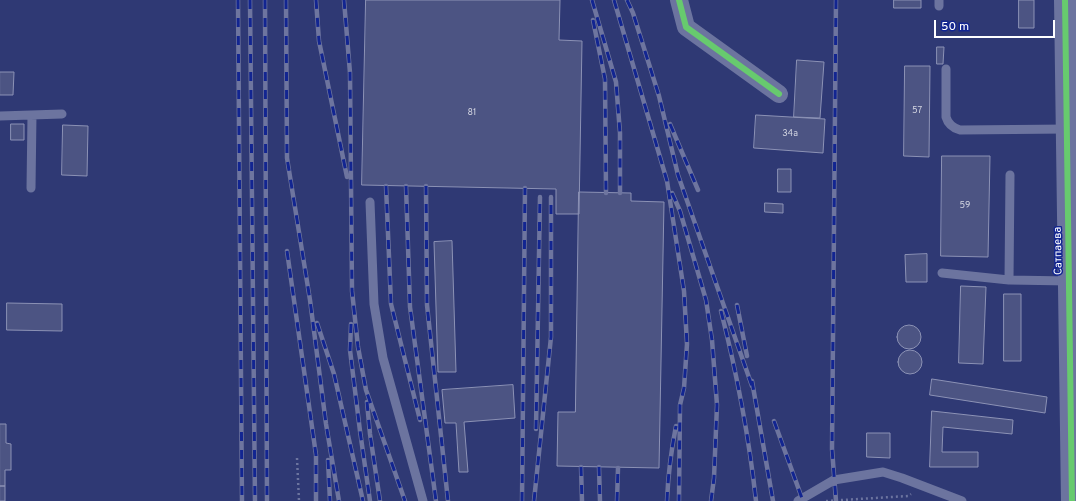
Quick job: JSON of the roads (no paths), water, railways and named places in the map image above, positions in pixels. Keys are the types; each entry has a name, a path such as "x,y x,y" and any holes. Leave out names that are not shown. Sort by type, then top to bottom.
{"street":[{"path":"679,0 686,28 779,94"},
{"name":"Сатпаева","path":"1065,0 1071,37 1067,129 1071,287 1072,501"}],"lane":[{"path":"946,69 946,117 947,122 955,128 960,130 1067,129"},
{"path":"0,116 62,114"},
{"path":"31,188 32,115"},
{"path":"1009,280 1010,176"},
{"path":"370,202 374,304 383,358 423,501"},
{"path":"942,273 1071,287"},
{"path":"798,501 834,480 883,472 962,501"}],"railway":[{"path":"238,0 242,501"},
{"path":"250,0 255,501"},
{"path":"265,0 267,501"},
{"path":"286,0 287,158 310,300 326,424 339,501"},
{"path":"316,0 319,41 347,177"},
{"path":"344,0 350,73 352,291 358,347 366,390 405,501"},
{"path":"592,0 616,82 620,133 620,193"},
{"path":"614,0 667,181 684,291 687,344 684,388 680,405 679,501"},
{"path":"627,0 633,13 659,96 678,175 752,386"},
{"path":"836,0 832,449 836,501"},
{"path":"593,20 605,79 606,193"},
{"path":"670,124 698,190"},
{"path":"386,186 391,304 420,420"},
{"path":"406,186 410,307 436,501"},
{"path":"426,186 427,305 448,501"},
{"path":"522,501 525,188"},
{"path":"672,193 680,211 706,300 712,340 717,405 714,478 711,501"},
{"path":"536,429 540,197"},
{"path":"534,501 551,337 551,197"},
{"path":"287,251 316,455 316,501"},
{"path":"737,305 747,356"},
{"path":"721,311 742,406 756,501"},
{"path":"317,323 334,374 363,501"},
{"path":"351,324 350,350 370,501"},
{"path":"752,381 773,501"},
{"path":"367,402 380,501"},
{"path":"774,421 803,501"},
{"path":"667,501 670,464 676,426"},
{"path":"328,460 330,501"},
{"path":"581,467 582,501"},
{"path":"599,467 600,501"},
{"path":"617,501 618,468"}]}
